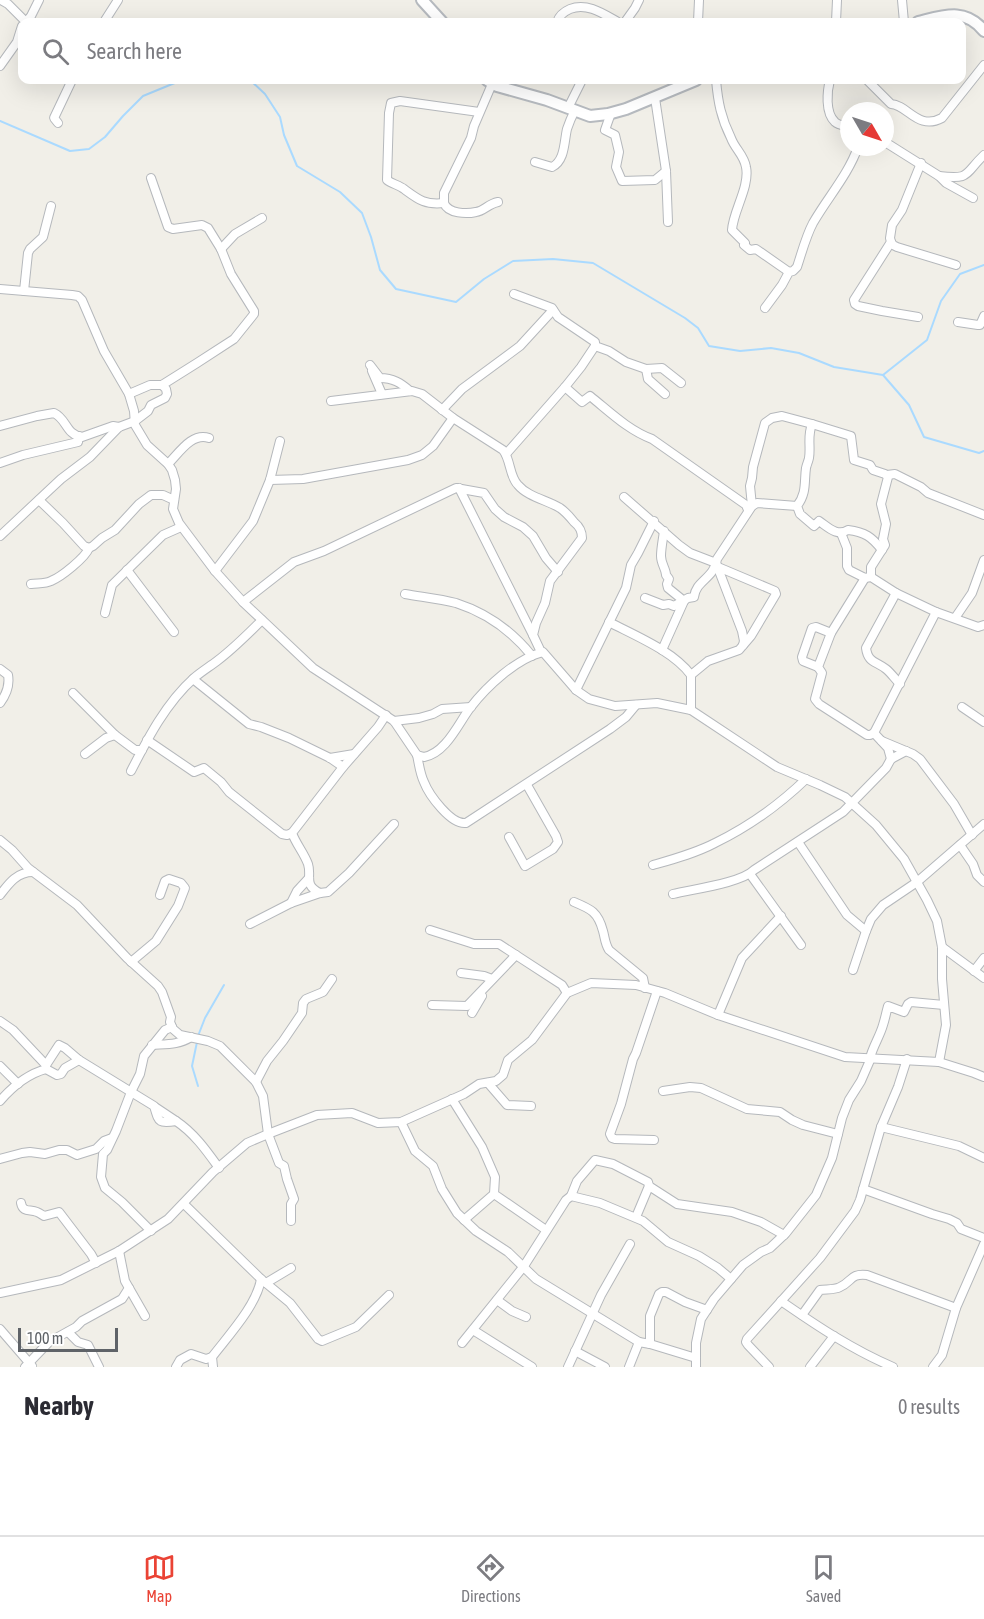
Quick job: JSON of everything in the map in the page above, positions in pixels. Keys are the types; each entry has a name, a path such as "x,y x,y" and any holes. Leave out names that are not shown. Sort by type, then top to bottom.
{"street":[{"path":"1,0 20,18"},
{"path":"28,18 39,0"},
{"path":"107,18 118,0"},
{"path":"422,0 438,18"},
{"path":"628,18 639,0"},
{"path":"698,18 699,0"},
{"path":"836,18 837,0"},
{"path":"902,0 904,18"},
{"path":"558,18 567,10 579,6 600,11 611,18"},
{"path":"934,18 965,16 982,24"},
{"path":"0,66 18,40"},
{"path":"871,84 891,104 897,104 914,117 936,121 942,118 984,65"},
{"path":"58,123 54,118 70,84"},
{"path":"488,84 471,138 444,193 444,203 458,213 476,212 489,204 498,202"},
{"path":"495,84 590,116 612,113 687,84"},
{"path":"535,162 552,167 558,164 581,84"},
{"path":"716,84 719,108 732,141 742,154 747,168 743,194 732,230 750,250 756,249 789,272"},
{"path":"829,84 827,90 829,111 836,122 840,124"},
{"path":"655,98 666,171 668,222"},
{"path":"444,203 426,203 387,180 391,103 400,101 479,112"},
{"path":"612,113 605,130 615,135 620,152 616,168 622,181 655,180 666,171"},
{"path":"894,147 921,163 946,183 973,198"},
{"path":"939,176 960,177 968,174 984,155"},
{"path":"765,308 789,272 797,267 812,226 830,195 844,177 855,156"},
{"path":"921,163 902,210 892,225 891,242 897,247 956,265"},
{"path":"129,394 150,385 162,384 197,363 234,339 254,314 231,274 220,249 204,226 173,229 168,226 151,178"},
{"path":"24,291 28,253 43,237 51,206"},
{"path":"220,249 235,234 262,218"},
{"path":"891,242 854,300 855,304 918,317"},
{"path":"0,290 72,295 82,300 104,351 129,394 135,425 147,445 172,470 175,480 173,508 182,526 215,570 243,602 313,668 394,721 417,755 423,782 434,800 456,821 461,824 466,823 527,785 610,729 626,717 636,705"},
{"path":"514,294 553,310 558,317 595,342 595,346"},
{"path":"442,410 462,389 520,346 553,310"},
{"path":"958,322 978,326 984,316"},
{"path":"595,346 609,351 626,362 646,369 662,368 681,383"},
{"path":"506,454 565,387 595,346"},
{"path":"382,394 370,365 380,378 391,378 410,391"},
{"path":"646,369 648,379 665,394"},
{"path":"0,426 54,412 62,418 72,434 79,436 113,426 119,427 135,422 148,411 151,405 165,398 166,389 162,384"},
{"path":"565,387 582,402 589,396 592,397 615,418 651,439 750,508"},
{"path":"331,401 410,391 423,394 453,418 503,450 517,484 562,509 579,526 582,538 550,581 545,603 533,635"},
{"path":"743,646 742,631 717,566 717,559 748,514 753,467 765,423 772,418 782,416 850,436 854,460 870,465 873,470 887,475 895,474 921,487 928,494 984,515"},
{"path":"270,480 303,480 408,460 422,455 433,446 453,418"},
{"path":"797,506 806,485 809,433 812,424"},
{"path":"0,536 61,479 90,458 119,427"},
{"path":"0,463 78,442 79,436"},
{"path":"168,464 196,436 209,438"},
{"path":"215,570 253,521 270,480 280,441"},
{"path":"818,667 831,633 868,578 871,567 885,545 883,539 886,527 880,504 888,479 887,475"},
{"path":"243,602 294,562 324,552 459,488 484,493 504,517 523,527 533,536 546,558 558,572"},
{"path":"459,488 541,652 545,653 576,690 589,699 615,706 657,703 691,710 777,767 837,793 852,803 883,833 904,860 937,921 942,947 946,1024 939,1062"},
{"path":"31,584 50,582 87,554 89,548 114,530 150,495 163,495 174,500"},
{"path":"624,496 690,553 776,592 752,636 739,650 708,661 692,675"},
{"path":"39,500 84,546 89,548"},
{"path":"750,508 757,503 797,506"},
{"path":"797,506 800,514 814,526 819,521 833,531 841,533 848,530 860,531 873,538 882,550"},
{"path":"576,690 626,588 631,565 654,521"},
{"path":"105,613 112,585 163,536 182,526"},
{"path":"664,531 661,557 669,579 668,588 684,601"},
{"path":"841,533 847,548 848,568 936,612 978,627 984,625"},
{"path":"955,618 972,593 984,560"},
{"path":"645,598 663,605 674,606 695,595 701,582 708,578 717,566"},
{"path":"127,570 174,632"},
{"path":"896,593 866,648 867,655 872,661 885,668 900,684"},
{"path":"405,594 455,603 474,610 506,629 532,656"},
{"path":"662,650 684,601"},
{"path":"831,633 813,628 802,657 803,661 821,669 815,699 867,735 873,733 936,612"},
{"path":"130,771 172,702 193,678 216,662 262,620"},
{"path":"609,622 682,663 692,675 691,710"},
{"path":"417,755 424,758 435,753 498,677 541,652"},
{"path":"0,669 8,675 9,684 0,704"},
{"path":"193,678 249,724 289,738 343,767"},
{"path":"73,693 115,735 135,750 142,750"},
{"path":"456,707 482,695"},
{"path":"394,721 419,718 442,709 471,707"},
{"path":"962,707 984,722"},
{"path":"147,740 194,772 204,768 229,792 282,834 287,835 292,833 386,716"},
{"path":"873,733 888,748 891,759"},
{"path":"85,754 106,738 115,735"},
{"path":"882,741 920,759 954,804 972,835"},
{"path":"673,894 731,881 750,874 843,812 886,768 891,759 906,751"},
{"path":"330,758 354,754"},
{"path":"653,865 713,844 761,815 794,791 806,779"},
{"path":"509,837 525,866 553,849 558,842 527,785"},
{"path":"250,924 291,903 328,892 350,873 394,824"},
{"path":"853,970 871,919 883,905 917,882 984,824"},
{"path":"292,833 309,865 310,885 320,893"},
{"path":"0,840 33,872 77,905 131,962 158,986 171,1017 172,1027 180,1035 220,1046 256,1082 263,1096 268,1134 279,1163 284,1166 294,1199 291,1204 291,1221"},
{"path":"798,842 847,915 866,931"},
{"path":"960,845 973,864 977,875 984,882"},
{"path":"0,895 18,875 33,872"},
{"path":"750,874 801,945"},
{"path":"291,903 297,891 309,878"},
{"path":"131,962 156,941 178,906 185,888 181,883 169,879 165,881 160,896"},
{"path":"574,902 594,911 604,932 606,945 614,955 643,978 645,988"},
{"path":"718,1015 742,958 781,916"},
{"path":"430,930 474,944 499,944 562,985 567,993"},
{"path":"942,947 984,978"},
{"path":"432,1005 467,1006 516,955"},
{"path":"974,971 984,958"},
{"path":"461,973 484,976 490,981"},
{"path":"256,1082 267,1061 284,1041 302,1013 303,1003 306,999 323,992 332,979"},
{"path":"472,1013 490,981"},
{"path":"0,1293 61,1280 119,1251 168,1219 247,1143 268,1134 317,1115 352,1113 378,1123 401,1122 453,1099 479,1084 500,1079 508,1060 532,1040 567,993 591,983 636,985 657,991 718,1015 845,1057 939,1062 984,1077"},
{"path":"654,1140 615,1139 610,1134 657,991"},
{"path":"401,1122 415,1151 433,1166 442,1190 457,1213 476,1231 508,1252 536,1279 592,1314 639,1342 650,1344 696,1363 696,1343 701,1319 707,1310 743,1265 770,1248 784,1235 822,1185 849,1100 861,1081 871,1058 888,1006 904,1012 911,1002 944,1005"},
{"path":"0,1021 13,1030 46,1067 57,1075 79,1060"},
{"path":"151,1231 122,1202 112,1196 102,1182 103,1154 107,1150 140,1074 144,1056 165,1030 172,1027"},
{"path":"152,1045 174,1044 190,1037"},
{"path":"0,1101 8,1091 46,1067 59,1045 184,1126 219,1168"},
{"path":"769,1367 746,1342 747,1339 820,1258 855,1211 881,1127 907,1059"},
{"path":"0,1066 18,1084"},
{"path":"488,1083 507,1105 531,1106"},
{"path":"663,1091 701,1088 747,1109 780,1112 803,1125 838,1134"},
{"path":"453,1099 482,1146 495,1177 494,1194 464,1220"},
{"path":"881,1127 959,1146 984,1158"},
{"path":"0,1159 22,1153 45,1154 59,1150 68,1150 77,1155 96,1149 104,1140 112,1138"},
{"path":"462,1343 524,1266 566,1200 571,1196 577,1181 595,1160 613,1164 648,1182 649,1186 677,1204 732,1212 761,1222 784,1235"},
{"path":"636,1218 649,1186"},
{"path":"863,1189 949,1219 962,1229 984,1238"},
{"path":"494,1194 546,1230"},
{"path":"571,1196 600,1203 644,1221 668,1242 699,1256 731,1279"},
{"path":"21,1203 26,1210 36,1211 44,1216 59,1212 96,1263"},
{"path":"184,1204 290,1304 322,1341 356,1327 389,1295"},
{"path":"568,1367 601,1295 630,1244"},
{"path":"933,1367 942,1355 956,1308 981,1256 984,1244"},
{"path":"119,1251 125,1281 145,1316"},
{"path":"176,1367 180,1360 191,1354 206,1359 212,1357 253,1303 264,1281 291,1268"},
{"path":"802,1316 820,1290 840,1287 854,1275 867,1275 956,1308"},
{"path":"1,1332 29,1365 50,1342 122,1299 129,1288"},
{"path":"650,1344 650,1316 662,1292 707,1310"},
{"path":"497,1300 512,1311 526,1317"},
{"path":"781,1301 874,1363 893,1367"},
{"path":"473,1330 532,1367"},
{"path":"68,1332 78,1342 89,1346 99,1367"},
{"path":"810,1367 834,1336"},
{"path":"629,1367 639,1342"},
{"path":"575,1351 606,1367"},
{"path":"212,1357 213,1367"}],"waterway":[{"path":"0,121 70,151 89,149 105,137 143,96 172,84"},
{"path":"254,84 265,94 280,117 284,135 297,166 340,192 362,213 380,270 396,289 456,302 484,279 513,261 553,259 593,263 685,318 698,328 709,346 740,351 771,348 799,353 834,367 883,375 909,405 924,437 979,453 984,451"},
{"path":"883,375 927,340 941,301 960,274 984,265"},
{"path":"198,1036 205,1018 224,985"},
{"path":"197,1042 192,1066 198,1086"}]}
